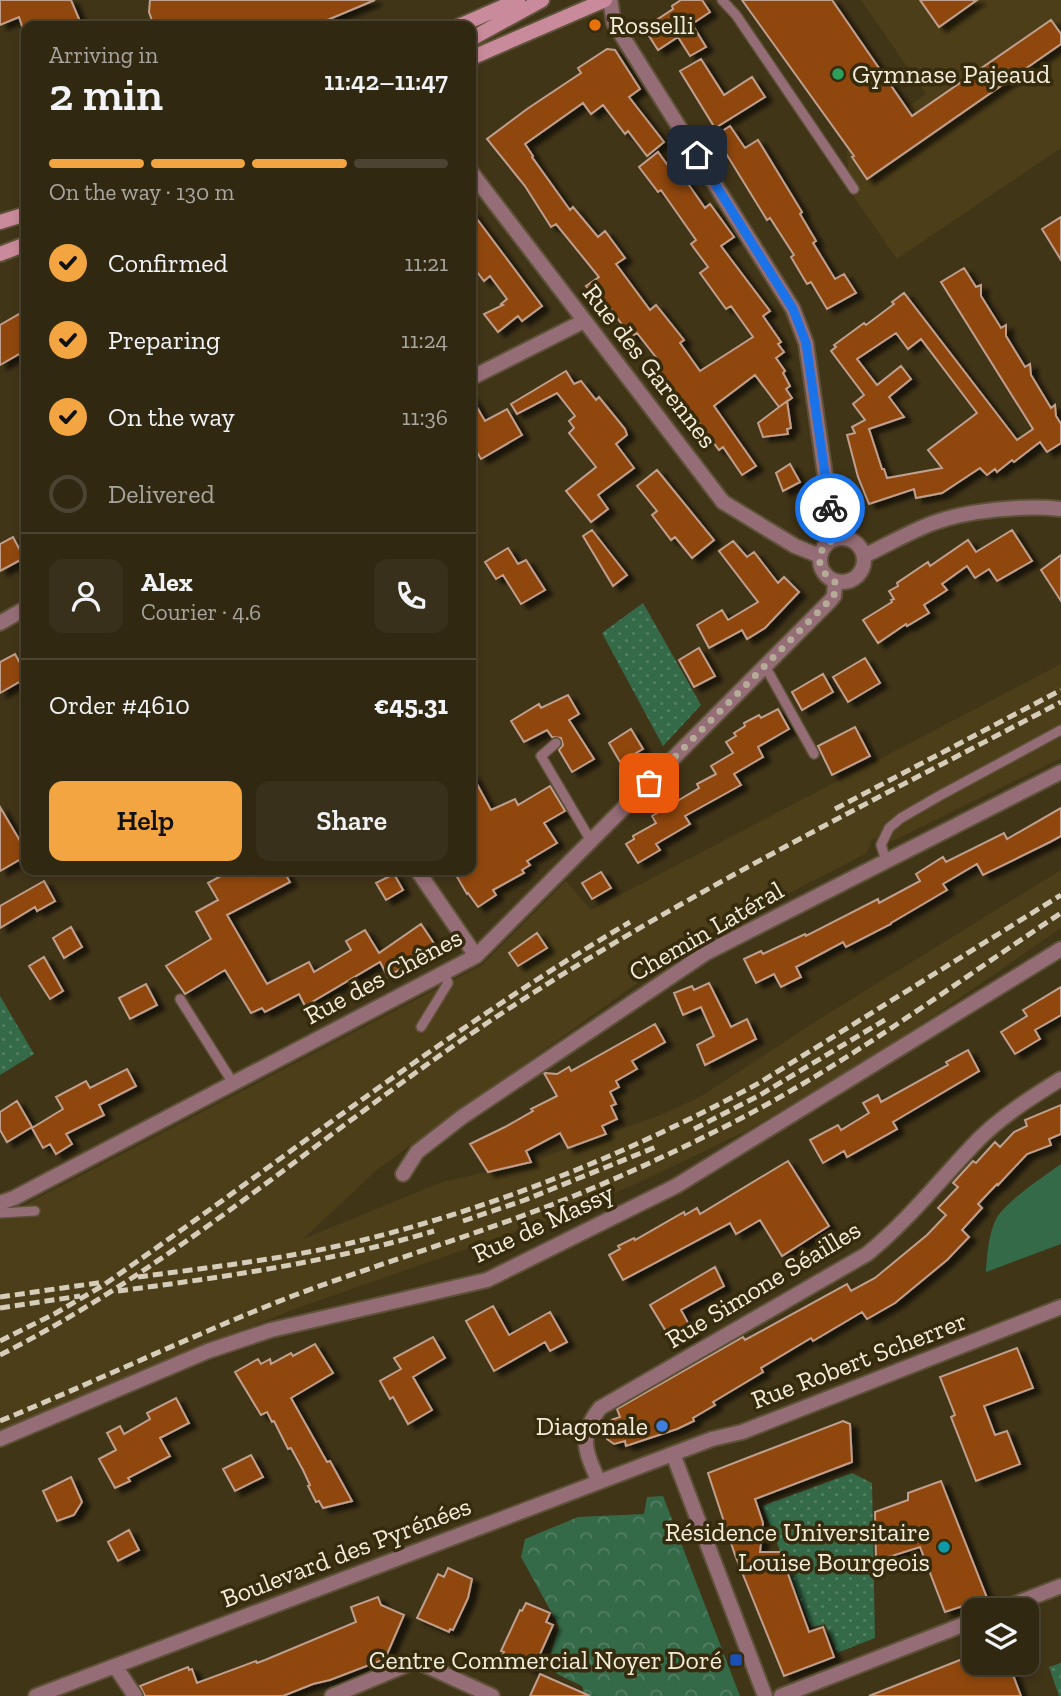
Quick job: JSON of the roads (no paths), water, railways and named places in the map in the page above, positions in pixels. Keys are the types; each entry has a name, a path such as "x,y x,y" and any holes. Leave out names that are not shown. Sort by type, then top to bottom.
{"main road":[{"path":"470,21 518,0"},
{"path":"476,36 542,0"},
{"path":"476,56 608,0"},
{"path":"0,222 21,216"},
{"path":"0,254 21,246"}],"street":[{"path":"608,0 614,23 793,309 806,343 833,530 838,538"},
{"name":"Rue des Garennes","path":"476,179 723,502 795,546 820,556"},
{"path":"476,375 584,321"},
{"path":"864,556 932,523 957,516 1028,508 1061,509"},
{"path":"838,538 855,541 864,556 860,574 844,583 835,582 826,576 820,567 823,547 838,538"},
{"name":"Rue des Chênes","path":"0,1203 476,956 834,596 835,582"},
{"path":"0,623 21,611"},
{"name":"Chemin Latéral","path":"403,1174 417,1152 462,1117 706,953 1061,772"},
{"path":"420,875 476,956"},
{"name":"Rue de Massy","path":"0,1438 208,1351 271,1330 487,1280 676,1186 1061,949"},
{"name":"Rue Simone Séailles","path":"599,1482 586,1449 587,1424 600,1408 867,1254 891,1234 981,1137 1019,1105 1061,1079"},
{"name":"Rue Robert Scherrer","path":"673,1454 754,1427 1061,1307"},
{"path":"673,1454 765,1696"},
{"name":"Boulevard des Pyrénées","path":"36,1696 673,1454"},
{"path":"1030,1598 1061,1586"},
{"path":"781,1696 962,1625"},
{"path":"332,1696 416,1661 492,1696"},
{"path":"116,1666 135,1696"}],"lane":[{"path":"722,0 736,15 854,189"},
{"path":"765,666 814,754"},
{"path":"886,860 881,845 895,823 1061,730"},
{"path":"556,743 541,755 591,841"},
{"path":"421,1027 448,982 444,973"},
{"path":"180,999 233,1083"},
{"path":"0,1213 36,1211"}],"railway":[{"path":"835,809 1061,690"},
{"path":"0,1355 65,1320 188,1240 426,1065 556,978 770,855 1061,702"},
{"path":"138,1277 277,1258 359,1241 463,1212 564,1175 663,1132 759,1083 1061,895"},
{"path":"0,1421 295,1295 530,1213 673,1152 765,1106 852,1054 1061,913"},
{"path":"0,1341 102,1286 428,1053 561,964 630,922"},
{"path":"694,1129 760,1095 888,1018"},
{"path":"463,1221 525,1200 656,1147"},
{"path":"118,1291 317,1260 434,1231"},
{"path":"0,1297 104,1282"},
{"path":"0,1308 80,1296"}],"place":[{"name":"Rosselli","path":"595,25"},
{"name":"Gymnase Pajeaud","path":"838,74"},
{"name":"Diagonale","path":"662,1426"},
{"name":"Résidence Universitaire Louise Bourgeois","path":"944,1547"},
{"name":"Centre Commercial Noyer Doré","path":"736,1660"}]}
